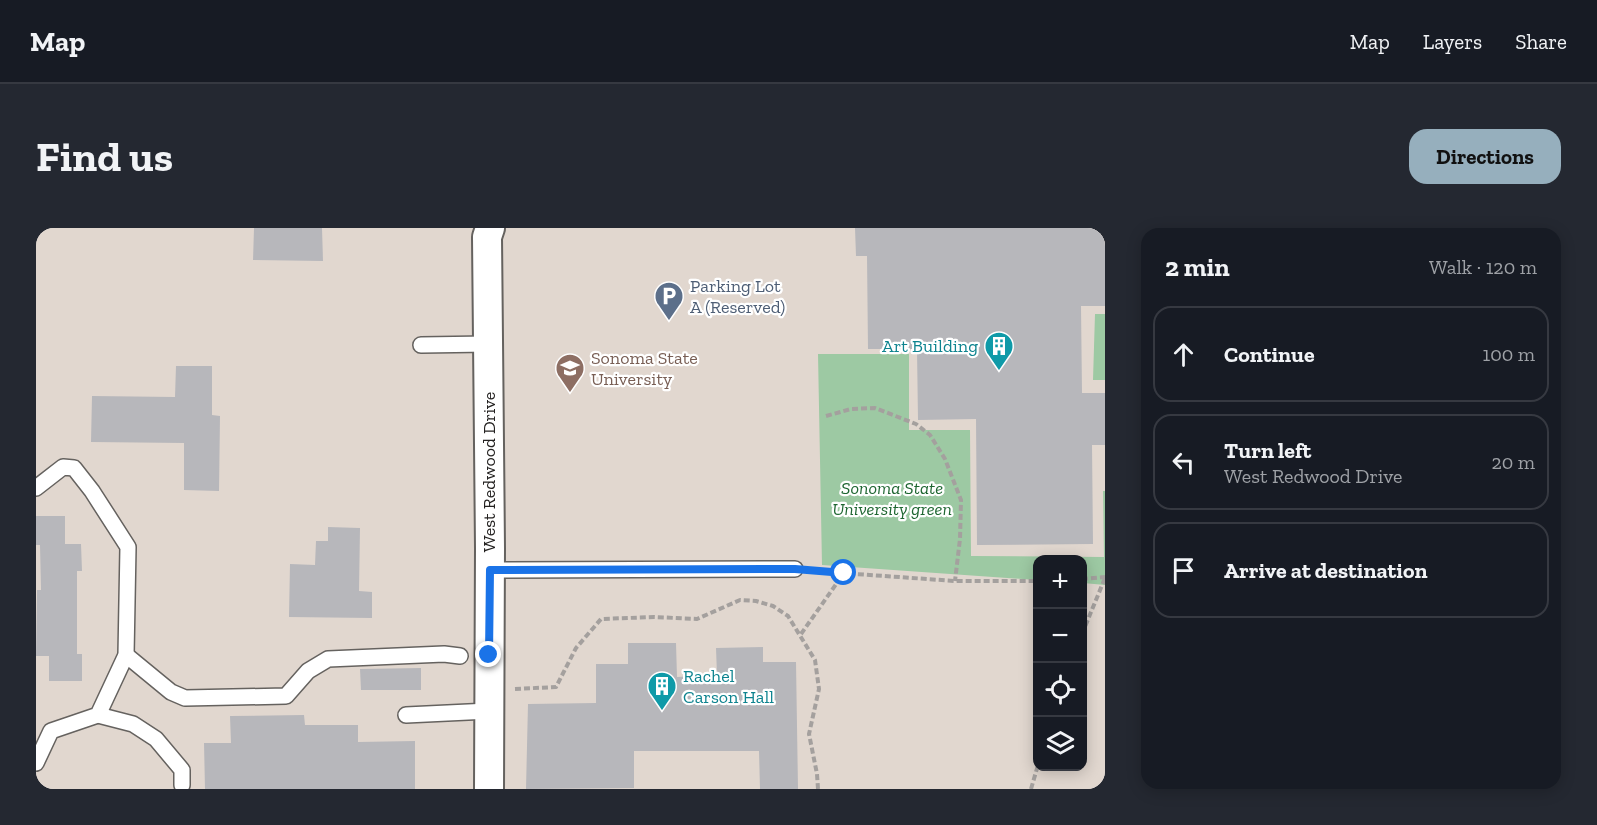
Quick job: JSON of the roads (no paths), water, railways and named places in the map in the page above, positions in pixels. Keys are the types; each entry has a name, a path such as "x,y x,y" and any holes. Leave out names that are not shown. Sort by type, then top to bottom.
{"street":[{"name":"West Redwood Drive","path":"489,789 487,237 490,228"}],"lane":[{"path":"421,345 488,344"},
{"path":"36,488 63,467 74,468 92,491 128,547 126,655 98,716"},
{"path":"490,570 795,569"},
{"path":"126,655 171,692 185,698 286,696 308,671 328,659 444,654 460,656"},
{"path":"406,715 489,711"},
{"path":"36,763 51,731 98,716 133,724 156,739 182,770 182,786"}],"place":[{"name":"Parking Lot A (Reserved)","path":"669,322"},
{"name":"Art Building","path":"999,372"},
{"name":"Sonoma State University","path":"570,394"},
{"name":"Rachel Carson Hall","path":"662,712"}],"park label":[{"name":"Sonoma State University green","path":"892,498"}]}
